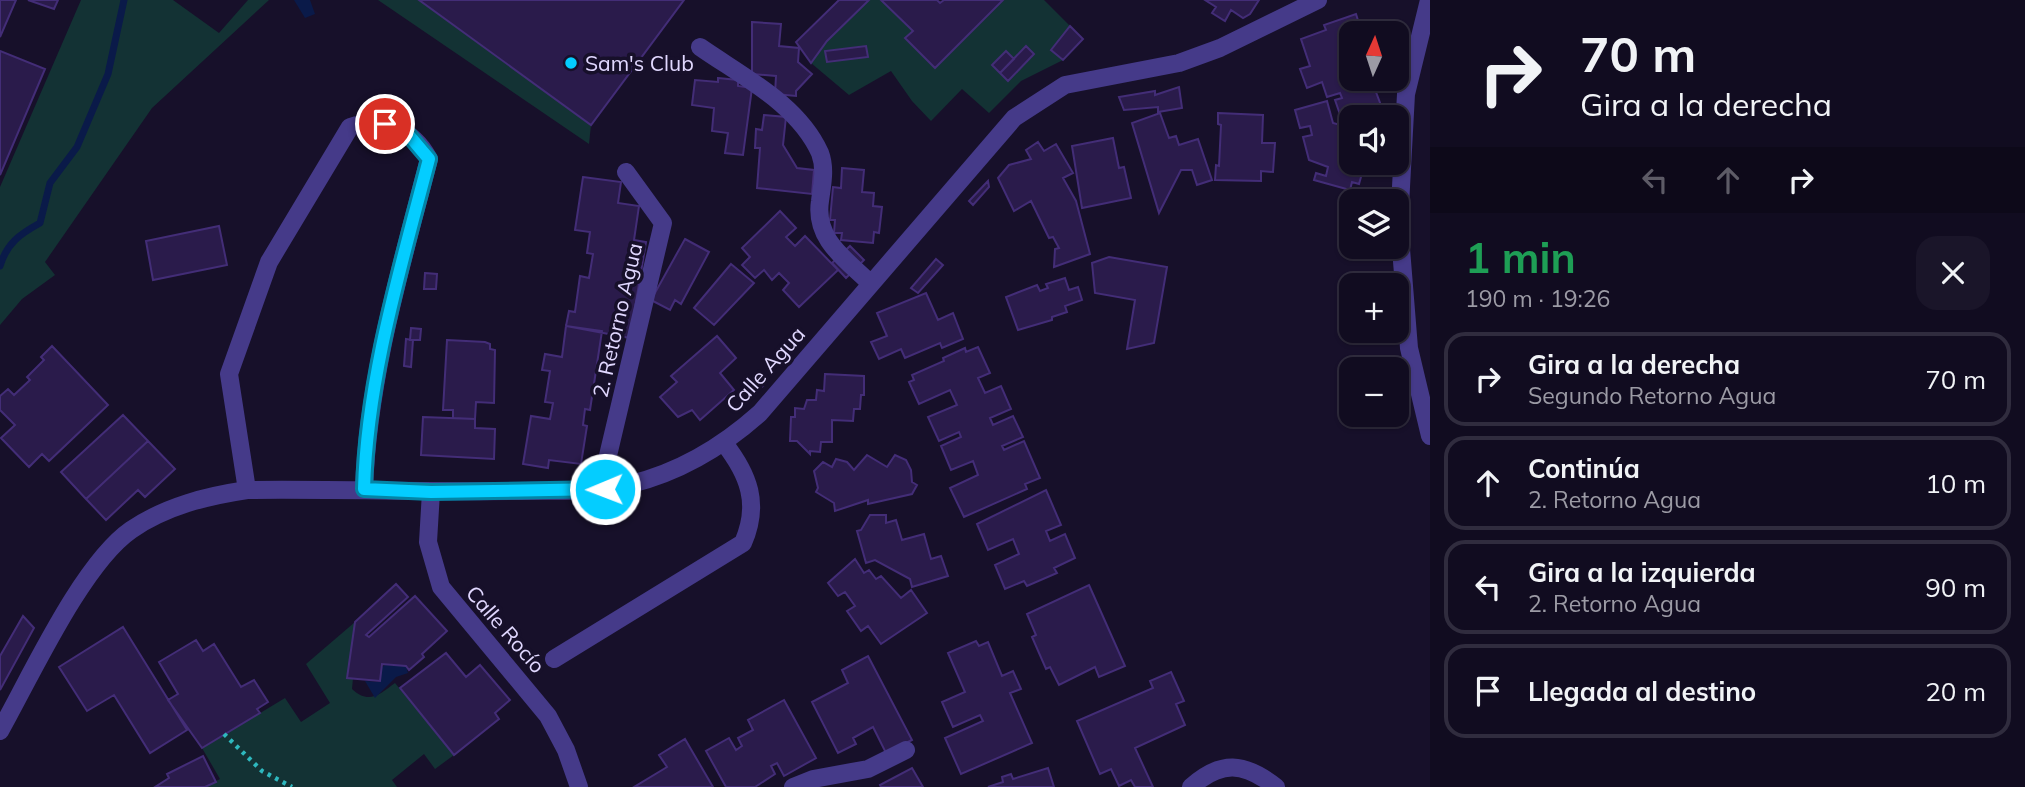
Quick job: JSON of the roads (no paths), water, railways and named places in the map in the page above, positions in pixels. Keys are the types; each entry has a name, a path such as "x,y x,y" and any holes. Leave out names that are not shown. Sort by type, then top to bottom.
{"street":[{"name":"Calle Agua","path":"0,731 77,593 103,556 131,530 173,508 219,494 247,490 364,489 431,492 605,489 654,478 723,443 760,413 986,147 1014,118 1043,96 1087,79 1179,63 1220,48 1318,0"},
{"path":"1429,0 1406,94 1399,224 1409,348 1430,436"},
{"path":"701,47 786,107 800,121 821,156 824,172 819,217 825,239 871,284"},
{"path":"247,490 229,374 269,262 350,127 373,123 407,133 429,159 390,313 365,447 364,489"},
{"name":"2. Retorno Agua","path":"605,489 606,464 663,223 626,172"},
{"path":"554,659 743,543 752,523 751,500 737,459 723,443"},
{"name":"Calle Rocío","path":"431,492 428,542 441,587 548,716 566,750 579,787"},
{"path":"793,787 813,779 868,769 906,750"},
{"path":"1191,787 1208,772 1228,767 1252,770 1276,787"}],"water":[{"path":"294,0 310,0 315,14 305,18"},
{"path":"385,665 406,666 408,673 396,677 375,698 365,681 380,682 381,668"}],"waterway":[{"path":"0,266 6,251 15,240 40,223 50,183 77,147 108,74 124,0"}],"place":[{"name":"Sam's Club","path":"571,63"}]}
